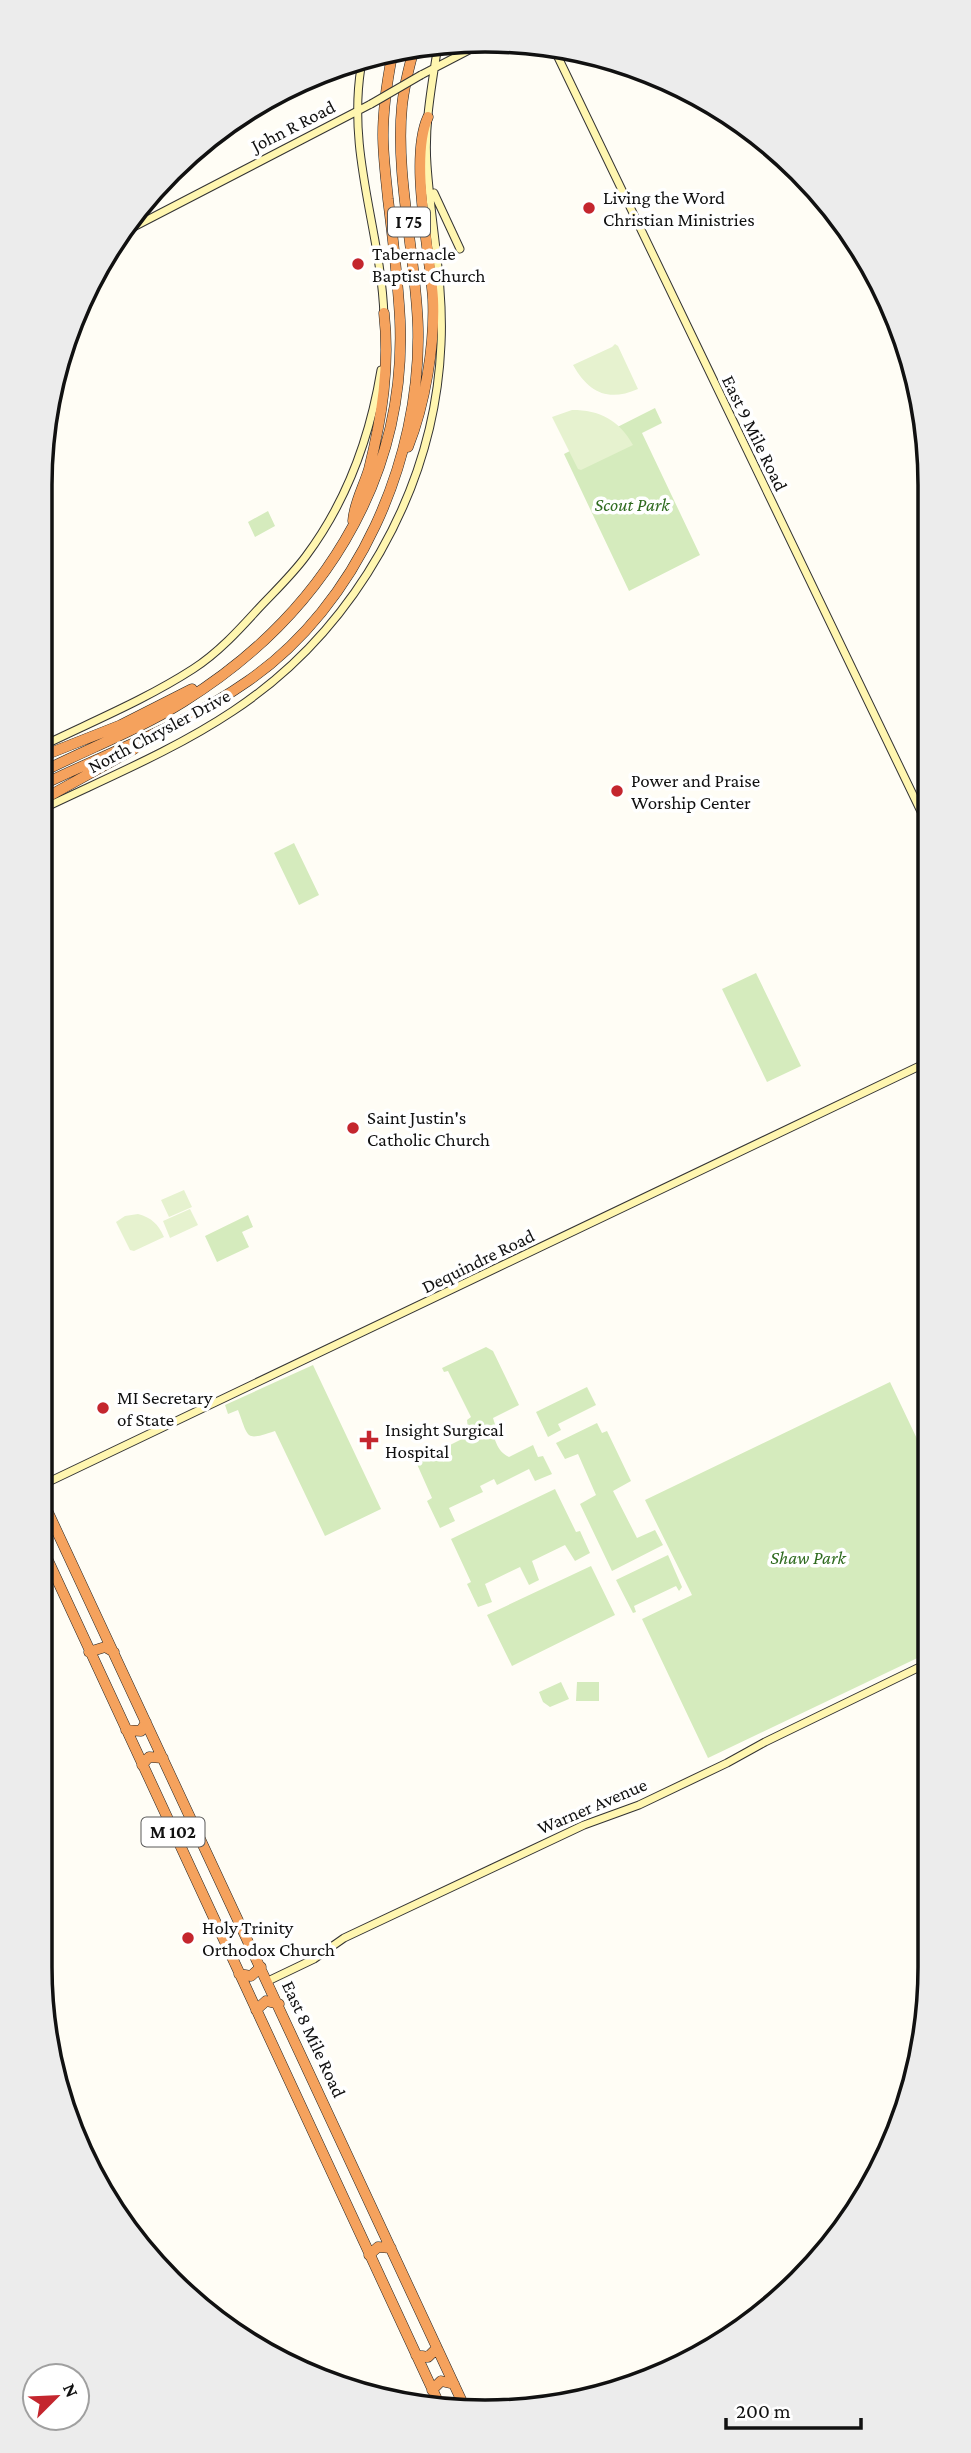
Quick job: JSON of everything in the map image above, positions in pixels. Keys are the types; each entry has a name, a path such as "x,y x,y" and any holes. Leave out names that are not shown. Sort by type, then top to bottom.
{"highway":[{"name":"I 75","path":"52,780 188,717 248,682 311,625 343,586 365,548 389,493 407,429 417,369 415,282 401,146 402,106 412,59"},
{"name":"I 75","path":"52,767 180,704 215,681 254,650 303,601 353,529 381,465 393,413 400,359 398,286 383,144 391,63"},
{"path":"389,493 413,435 428,364 433,300 421,163 428,117"},
{"path":"353,529 354,513 368,471 383,400 387,359 384,313"},
{"path":"52,752 121,725 194,688 215,681"},
{"path":"52,795 188,717"},
{"name":"East 8 Mile Road","path":"52,1520 461,2400"},
{"name":"M 102","path":"52,1570 436,2398"},
{"path":"62,1593 74,1613 82,1618 89,1616 92,1611 88,1596"},
{"path":"89,1652 105,1647 114,1653"},
{"path":"126,1731 141,1731 146,1722"},
{"path":"142,1765 149,1757 163,1758"},
{"path":"239,1973 251,1976 261,1967"},
{"path":"256,2010 266,2001 279,2004"},
{"path":"356,2227 370,2226 377,2219"},
{"path":"369,2255 378,2247 391,2248"},
{"path":"416,2355 428,2357 437,2348"},
{"path":"432,2390 442,2381 454,2384"}],"main road":[{"name":"John R Road","path":"141,223 371,104 463,53"},
{"name":"North Chrysler Drive","path":"52,804 192,735 230,713 288,669 328,627 355,592 398,520 420,463 440,362 441,296 427,163 428,117 437,55"},
{"name":"East 9 Mile Road","path":"559,59 918,805"},
{"path":"52,741 161,688 199,665 241,627 300,564 329,522 342,497 363,446 381,371 384,313 380,268 362,174 357,131 361,71"},
{"path":"340,120 348,122 357,131"},
{"path":"428,177 440,210 460,249"},
{"name":"Dequindre Road","path":"52,1480 918,1067"},
{"name":"Warner Avenue","path":"268,1981 314,1959 344,1938 584,1825 639,1805 918,1668"}],"green space":[{"path":"615,344 638,389 608,395 586,382 573,365"},
{"name":"Scout Park","path":"655,408 662,423 642,433 700,555 629,591 564,454"},
{"path":"572,410 600,414 608,418 622,429 633,445 581,470 578,469 552,417"},
{"path":"268,511 275,526 255,537 248,522"},
{"path":"294,843 319,895 299,905 274,853"},
{"path":"756,973 801,1066 767,1082 722,989"},
{"path":"184,1190 192,1207 169,1217 161,1200"},
{"path":"190,1209 198,1225 170,1238 163,1221"},
{"path":"138,1214 154,1222 164,1237 134,1251 130,1250 116,1222 125,1216"},
{"path":"248,1215 253,1227 242,1232 249,1247 217,1262 205,1236"},
{"path":"486,1347 493,1351 519,1405 493,1418 498,1434 495,1440 497,1445 509,1457 533,1445 538,1457 543,1456 552,1474 535,1481 529,1469 497,1485 494,1479 480,1486 483,1492 449,1508 455,1521 440,1528 427,1501 432,1498 416,1462 466,1437 464,1433 468,1430 467,1420 471,1417 448,1371 444,1372 442,1368"},
{"path":"313,1365 381,1509 325,1536 275,1431 258,1436 249,1435 238,1410 228,1414 225,1405"},
{"name":"Shaw Park","path":"890,1382 918,1441 918,1658 708,1758 642,1619 692,1595 645,1500"},
{"path":"587,1387 596,1405 558,1424 561,1430 548,1437 536,1412"},
{"path":"597,1423 602,1433 607,1431 631,1481 613,1491 637,1538 655,1530 663,1545 612,1571 580,1504 596,1495 578,1454 565,1459 556,1443"},
{"path":"555,1489 576,1532 580,1531 590,1553 575,1561 565,1545 532,1561 539,1580 529,1585 520,1567 485,1584 492,1602 478,1607 467,1584 471,1582 451,1539"},
{"path":"668,1555 682,1587 679,1591 676,1586 634,1606 636,1612 633,1613 616,1580"},
{"path":"591,1566 615,1615 512,1666 487,1615"},
{"path":"561,1682 569,1699 550,1707 543,1702 539,1692"},
{"path":"577,1682 599,1682 599,1701 576,1701"}],"place":[{"name":"Living the Word Christian Ministries","path":"589,208"},
{"name":"Tabernacle Baptist Church","path":"358,264"},
{"name":"Power and Praise Worship Center","path":"617,791"},
{"name":"Saint Justin's Catholic Church","path":"353,1128"},
{"name":"MI Secretary of State","path":"103,1408"},
{"name":"Insight Surgical Hospital","path":"369,1440"},
{"name":"Holy Trinity Orthodox Church","path":"188,1938"}]}
